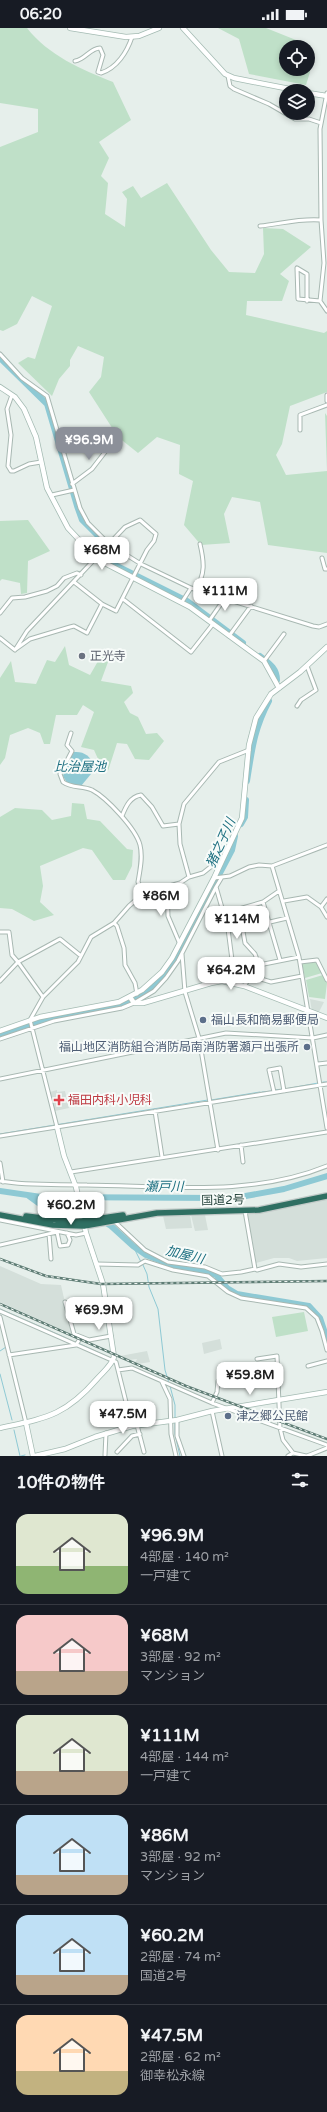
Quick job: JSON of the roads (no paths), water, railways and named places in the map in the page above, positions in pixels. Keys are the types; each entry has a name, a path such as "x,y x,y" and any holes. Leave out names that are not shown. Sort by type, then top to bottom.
{"highway":[{"name":"国道2号","path":"109,1220 156,1210 258,1207 327,1192"},
{"name":"国道2号","path":"0,1215 48,1226 84,1224 157,1213 245,1211 277,1207 327,1196"},
{"name":"国道2号","path":"0,1211 62,1222 84,1224"}],"street":[{"path":"70,28 132,37 159,28"},
{"path":"183,28 217,68 228,76 279,87"},
{"path":"75,61 80,60 94,49 100,48 103,55 98,72 101,74 107,72 124,55 132,37"},
{"path":"228,76 230,86 234,90 269,104 295,119 309,119 321,123"},
{"path":"327,93 321,123 321,220 324,263 320,301 327,311"},
{"path":"315,94 327,96"},
{"path":"260,226 308,219 321,220"},
{"path":"322,238 327,236"},
{"path":"307,301 307,274 297,268 298,299 307,301 320,301"},
{"path":"0,354 22,378 47,396 72,484 72,490 84,516 108,544 141,564 193,588 319,627 327,624"},
{"path":"0,387 12,394 20,402 33,428 45,481 68,528 97,559 184,600 229,635 265,659 279,688"},
{"path":"12,394 7,409 11,435 8,466 10,470 14,471 29,464 41,462"},
{"path":"327,395 327,401"},
{"path":"300,430 300,415 327,405"},
{"path":"72,484 92,469 112,443"},
{"path":"52,496 72,490"},
{"path":"15,650 27,631 74,582 97,559 108,544 125,527 142,521 156,534 156,538 116,611 102,604 74,582"},
{"path":"184,600 193,588 202,580 203,555 200,544"},
{"path":"322,558 325,569 327,569"},
{"path":"0,614 12,598 25,597 47,591 57,586 64,578 77,573 81,575"},
{"path":"123,599 191,652 226,598"},
{"path":"15,650 30,639 74,626 87,633 102,604"},
{"path":"229,635 251,606"},
{"path":"265,659 284,634"},
{"path":"0,638 15,650"},
{"path":"131,1000 136,994 158,977 176,951 179,942 215,878 243,814 243,790 249,750 256,718 268,699 279,688 307,666 327,647"},
{"path":"297,706 301,700 316,690 307,666"},
{"path":"71,733 67,745 72,751 60,774 63,782 68,785 92,791 106,800 122,816 140,846 140,871 138,882 144,893"},
{"path":"189,877 180,844 179,824 184,804 219,762 249,750"},
{"path":"122,816 128,803 141,795 152,807 163,826 179,824"},
{"path":"215,878 240,873 249,868 260,865 272,866 327,844"},
{"path":"0,1428 26,1423 54,1415 75,1402 113,1361 115,1353 103,1284 86,1233 76,1186 64,1156 30,1021 43,996 74,966 91,937 114,923 129,906 144,893 180,883 189,877 208,871 225,855"},
{"path":"272,866 284,901 287,918 299,957 318,1064 327,1128"},
{"path":"0,1039 54,1021 111,1010 159,986 175,966 182,954 221,877"},
{"path":"167,886 168,916 179,942"},
{"path":"216,887 228,929 235,983"},
{"path":"259,965 256,954 245,942 239,909 263,902 279,890"},
{"path":"284,901 306,897 321,907 327,916"},
{"path":"321,907 327,899"},
{"path":"263,902 280,960"},
{"path":"270,922 287,918"},
{"path":"114,923 117,926 124,948 125,965 135,983 136,994"},
{"path":"0,932 9,932 12,956 43,996"},
{"path":"0,981 18,962 60,939 81,956"},
{"path":"176,951 182,954"},
{"path":"182,954 185,992 199,1038 218,1150"},
{"path":"244,986 259,965 299,957"},
{"path":"300,962 317,960 327,980"},
{"path":"251,976 271,982 302,976"},
{"path":"0,1031 30,1021 113,1003 131,1000 152,1002 211,983 235,983 327,1018"},
{"path":"0,1079 226,1033 313,1038 327,1035"},
{"path":"318,1064 327,1063"},
{"path":"273,1091 269,1070 280,1068 284,1089"},
{"path":"0,1136 284,1089 327,1084"},
{"path":"155,1111 162,1157"},
{"path":"71,1172 327,1132"},
{"path":"242,1145 243,1162"},
{"path":"0,1163 2,1182 34,1185 76,1186 237,1187 286,1180 327,1166"},
{"path":"245,1211 255,1269"},
{"path":"0,1220 48,1226 57,1232 60,1246 68,1245 70,1240 67,1233"},
{"path":"109,1220 136,1244 156,1257 178,1264 205,1267 222,1274 255,1269 257,1270 279,1264 301,1267 327,1264"},
{"path":"0,1246 57,1232 81,1235 86,1233"},
{"path":"49,1234 51,1259"},
{"path":"97,1264 138,1265 145,1261 190,1273 208,1276 228,1292 241,1298 306,1308 317,1318 327,1350"},
{"path":"190,1273 191,1266"},
{"path":"65,1302 74,1334 89,1340 111,1336"},
{"path":"0,1311 113,1361 118,1370 135,1426 140,1434 144,1452"},
{"path":"0,1317 34,1456 65,1450 106,1433 135,1426 174,1420 227,1408 327,1392"},
{"path":"77,1344 81,1337"},
{"path":"9,1356 77,1344"},
{"path":"257,1359 277,1356 280,1428 283,1440 293,1453 307,1456 327,1448"},
{"path":"308,1366 327,1361"},
{"path":"118,1370 132,1368 212,1403 327,1445"},
{"path":"253,1379 278,1373"},
{"path":"212,1403 217,1392 218,1381"},
{"path":"162,1382 170,1399 177,1436 184,1456"},
{"path":"212,1411 222,1456"},
{"path":"174,1420 171,1434 176,1456"},
{"path":"105,1455 106,1433"},
{"path":"117,1452 132,1436 140,1434"},
{"path":"288,1456 293,1453"}],"water":[{"name":"比治屋池","path":"74,752 82,753 88,756 96,768 81,786 67,783 63,776 67,762"}],"waterway":[{"name":"猪之子川","path":"0,358 47,404 82,520 101,539 107,561 187,601 243,643"},
{"name":"猪之子川","path":"260,656 274,669 277,680"},
{"name":"猪之子川","path":"247,781 252,749 257,730 269,701"},
{"name":"猪之子川","path":"241,824 245,817 246,800"},
{"name":"猪之子川","path":"0,1035 45,1020 120,1004 135,998 148,989 161,977 174,961 232,850 235,836"},
{"path":"285,1089 318,1083"},
{"path":"275,1090 282,1089"},
{"path":"262,1092 272,1091"},
{"path":"211,1100 260,1092"},
{"path":"0,1134 208,1100"},
{"name":"瀬戸川","path":"0,1191 41,1197 219,1198 240,1197 284,1189 327,1176"},
{"name":"加屋川","path":"29,1196 44,1207 57,1207 94,1216 111,1226 133,1246 146,1255 174,1266 216,1275 227,1288 237,1294 309,1306 320,1318 327,1339"},
{"path":"133,1246 141,1262"},
{"path":"143,1265 147,1274 149,1287 158,1309 165,1370 169,1383"},
{"path":"0,1309 66,1338"},
{"path":"78,1343 106,1356"},
{"path":"0,1351 6,1347"},
{"path":"0,1374 12,1420"},
{"path":"170,1386 175,1405 175,1418"},
{"path":"175,1421 175,1434 180,1456"},
{"path":"14,1430 20,1456"},
{"path":"21,1456 25,1455"}],"railway":[{"path":"0,1259 46,1276 101,1284 327,1281"},
{"path":"0,1304 186,1386 327,1439"}],"place":[{"name":"正光寺","path":"82,656"},
{"name":"福山長和簡易郵便局","path":"203,1020"},
{"name":"福山地区消防組合消防局南消防署瀬戸出張所","path":"307,1047"},
{"name":"福田内科小児科","path":"59,1100"},
{"name":"津之郷公民館","path":"228,1416"}]}
